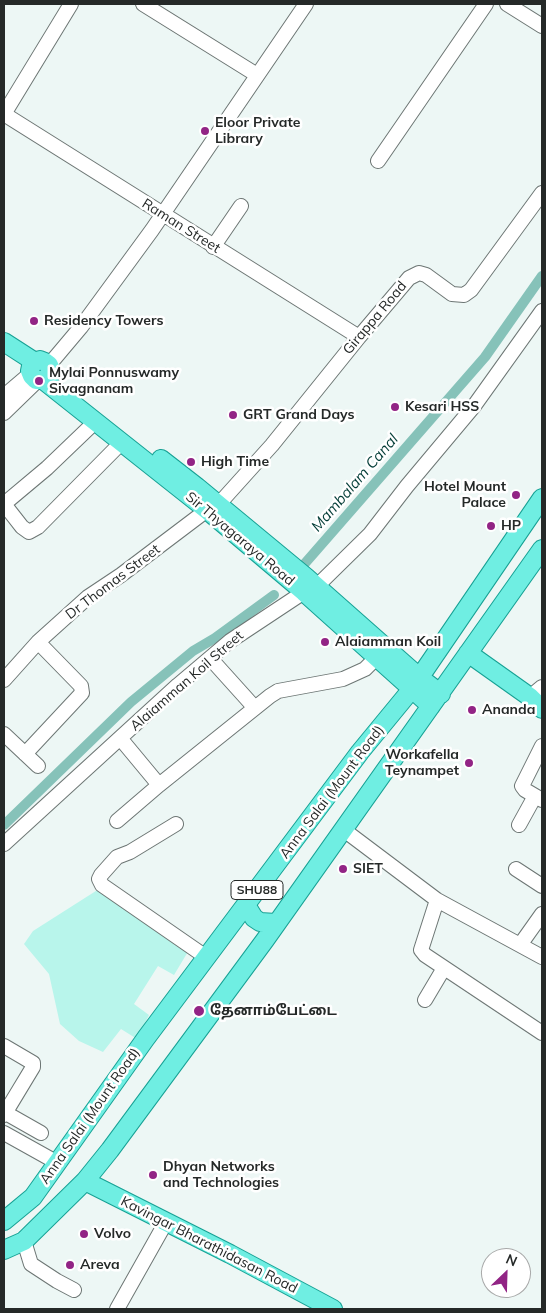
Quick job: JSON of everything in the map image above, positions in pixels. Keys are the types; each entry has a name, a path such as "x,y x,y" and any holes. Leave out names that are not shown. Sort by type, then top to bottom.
{"main road":[{"name":"Sir Thyagaraya Road","path":"4,342 213,508 310,589 415,684"},
{"name":"Sir Thyagaraya Road","path":"4,356 40,372 121,443 213,508"},
{"name":"Anna Salai (Mount Road)","path":"4,1221 33,1197 56,1162 206,958 360,752 415,684 542,498"},
{"name":"Anna Salai (Mount Road)","path":"4,1250 24,1241 85,1181 110,1150 265,940 542,549"},
{"name":"Sir Thyagaraya Road","path":"310,589 377,657 436,700"},
{"path":"468,653 538,698"},
{"path":"241,911 260,922 276,923"},
{"path":"241,911 265,940"},
{"name":"Kavingar Bharathidasan Road","path":"85,1181 230,1254 333,1309"}],"street":[{"path":"4,114 72,4"},
{"path":"143,4 257,75"},
{"path":"4,413 90,316 306,4"},
{"path":"378,161 486,4"},
{"path":"508,4 542,26"},
{"name":"Raman Street","path":"4,114 359,337"},
{"name":"Girappa Road","path":"213,508 272,445 409,278 419,273 426,275 452,294 457,296 464,295 471,290 542,193"},
{"path":"214,246 241,206"},
{"name":"Alaiamman Koil Street","path":"4,844 230,641 310,589 370,534 407,486 474,406 542,311"},
{"path":"4,396 40,372"},
{"path":"95,422 47,468 4,504 22,527 30,532 38,527 121,443"},
{"name":"Dr Thomas Street","path":"4,680 38,642 88,597 213,508"},
{"path":"25,754 82,693 81,686 38,642"},
{"path":"117,821 159,784 278,691 343,679 365,669 377,657"},
{"path":"210,658 255,708"},
{"path":"4,734 38,766"},
{"name":"Alaiamman Koil Street","path":"120,738 159,784"},
{"path":"519,825 538,798 522,786 542,746"},
{"path":"176,824 130,852 117,857 100,875 99,879 102,885 206,958"},
{"path":"344,830 437,900 542,957"},
{"path":"516,869 542,886"},
{"path":"437,900 422,950 425,955 542,1033"},
{"path":"520,945 542,914"},
{"path":"425,1000 444,968"},
{"path":"4,1046 33,1063 33,1067 4,1113 42,1133"},
{"path":"4,1133 56,1162"},
{"path":"118,1309 166,1222"},
{"path":"24,1241 31,1264 74,1290"}],"green space":[{"path":"99,889 189,950 174,975 158,966 134,1004 149,1015 137,1039 121,1029 103,1052 79,1041 60,1024 49,974 24,944 33,931"}],"waterway":[{"name":"Mambalam Canal","path":"300,569 485,357 542,276"},
{"name":"Mambalam Canal","path":"4,825 131,702 193,651 215,638 274,595"}],"place":[{"name":"Eloor Private Library","path":"205,131"},
{"name":"Residency Towers","path":"34,321"},
{"name":"Mylai Ponnuswamy Sivagnanam","path":"39,381"},
{"name":"Kesari HSS","path":"395,407"},
{"name":"GRT Grand Days","path":"233,415"},
{"name":"High Time","path":"191,462"},
{"name":"Hotel Mount Palace","path":"516,495"},
{"name":"HP","path":"491,526"},
{"name":"Alaiamman Koil","path":"325,642"},
{"name":"Ananda","path":"472,710"},
{"name":"Workafella Teynampet","path":"469,763"},
{"name":"SIET","path":"343,869"},
{"name":"தேனாம்பேட்டை","path":"199,1011"},
{"name":"Dhyan Networks and Technologies","path":"153,1175"},
{"name":"Volvo","path":"84,1234"},
{"name":"Areva","path":"70,1265"}]}
